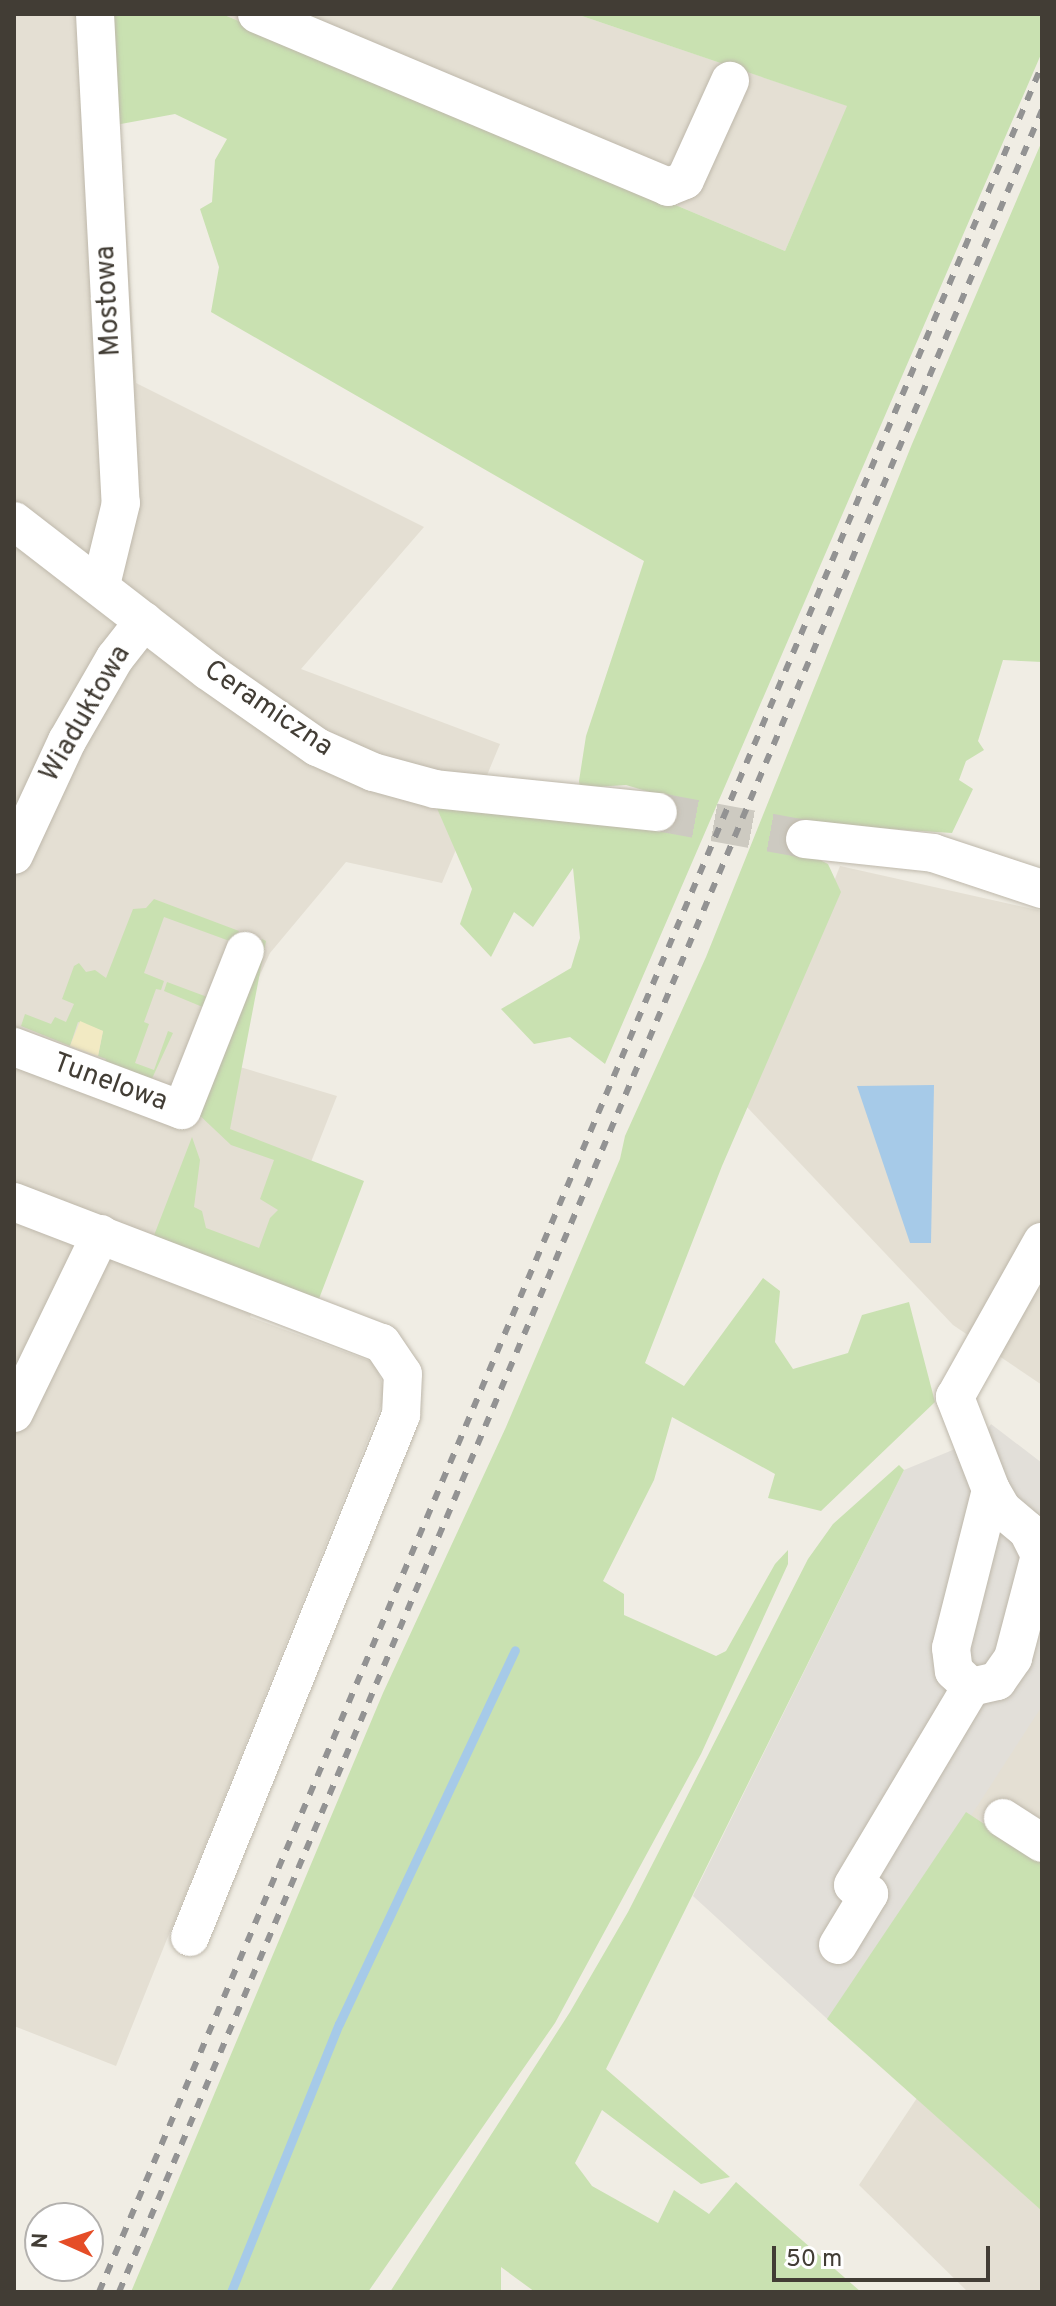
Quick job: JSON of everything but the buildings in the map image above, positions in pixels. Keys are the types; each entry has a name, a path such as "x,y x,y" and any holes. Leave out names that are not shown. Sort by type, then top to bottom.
{"street":[{"name":"Mostowa","path":"95,14 121,503 101,585"},
{"path":"257,14 668,187 685,180 730,81"},
{"name":"Ceramiczna","path":"14,521 144,621 317,747 373,772 435,789 658,812"},
{"name":"Wiaduktowa","path":"14,855 67,741 115,658 144,621"},
{"path":"805,839 933,853 1042,889"},
{"name":"Tunelowa","path":"14,1047 182,1110 245,951"},
{"path":"14,1202 382,1343 403,1374 401,1415 190,1937"},
{"path":"14,1413 101,1234"},
{"path":"991,1490 951,1648 954,1671 971,1687 984,1688 1006,1671 1039,1572 1036,1542 991,1490 955,1397 976,1365 1042,1242"},
{"path":"838,1945 869,1894 853,1885 971,1687"},
{"path":"1003,1818 1042,1843"}],"shaded area":[{"path":"14,14 111,14 114,200 125,197 136,383 424,527 301,669 500,744 442,883 346,862 270,953 227,1046 223,1062 337,1096 250,1317 375,1363 386,1394 116,2066 14,2026"},
{"path":"222,14 576,14 848,106 785,251"},
{"path":"840,866 1042,911 1042,1385 953,1325 746,1106"},
{"path":"991,1424 1042,1463 1042,1706 835,2026 693,1896 904,1470 982,1438"},
{"path":"1042,1698 1042,1869 961,1812"},
{"path":"921,2092 1042,2199 1042,2292 968,2292 859,2185"}],"green space":[{"path":"110,14 222,14 785,251 847,106 576,14 1042,14 1042,52 605,1064 570,1037 534,1044 501,1009 571,968 580,938 573,868 533,927 514,912 491,957 460,924 472,889 436,806 663,796 626,785 580,788 579,781 586,736 644,561 211,312 219,267 200,209 212,202 215,160 227,139 175,114 110,126"},
{"path":"1042,141 1042,662 1003,660 978,741 984,750 966,761 959,780 973,789 952,833 845,826 802,851 828,864 841,892 722,1166 645,1363 684,1386 763,1278 780,1291 775,1342 793,1369 848,1353 862,1315 909,1302 935,1402 821,1511 768,1498 775,1474 672,1417 654,1480 603,1581 624,1594 624,1615 716,1656 726,1651 775,1564 788,1550 788,1564 701,1754 555,2023 368,2292 131,2292 383,1693 506,1427 620,1159 625,1136 706,957 912,444"},
{"path":"154,899 239,931 235,943 164,917 144,973 164,981 161,990 156,989 144,1022 149,1024 135,1063 154,1070 168,1031 173,1033 149,1085 103,1068 106,1059 98,1056 103,1031 78,1022 70,1046 21,1026 25,1014 51,1024 55,1017 66,1022 74,1004 62,999 74,966 79,963 86,972 95,970 106,978 133,909 146,908"},
{"path":"262,939 266,941 230,1129 364,1181 317,1304 153,1238 192,1137 200,1160 194,1207 202,1211 206,1228 259,1248 270,1218 278,1210 260,1199 274,1160 231,1145 195,1111"},
{"path":"167,982 210,998 205,1008 164,991"},
{"path":"899,1465 904,1470 606,2069 730,2177 701,2184 602,2110 575,2163 592,2186 658,2223 674,2190 709,2214 736,2182 861,2292 535,2292 501,2267 501,2292 390,2292 570,2012 628,1912 808,1559 833,1524"},
{"path":"966,1812 1042,1862 1042,2211 827,2019"}],"sand":[{"path":"80,1021 103,1031 98,1056 70,1046"}],"water":[{"path":"934,1085 931,1243 910,1243 857,1086"}],"waterway":[{"path":"231,2292 339,2024 515,1650"}],"tunnel":[{"path":"658,812 805,839"}],"railway":[{"path":"99,2292 1042,65"},
{"path":"119,2292 1042,110"}]}
